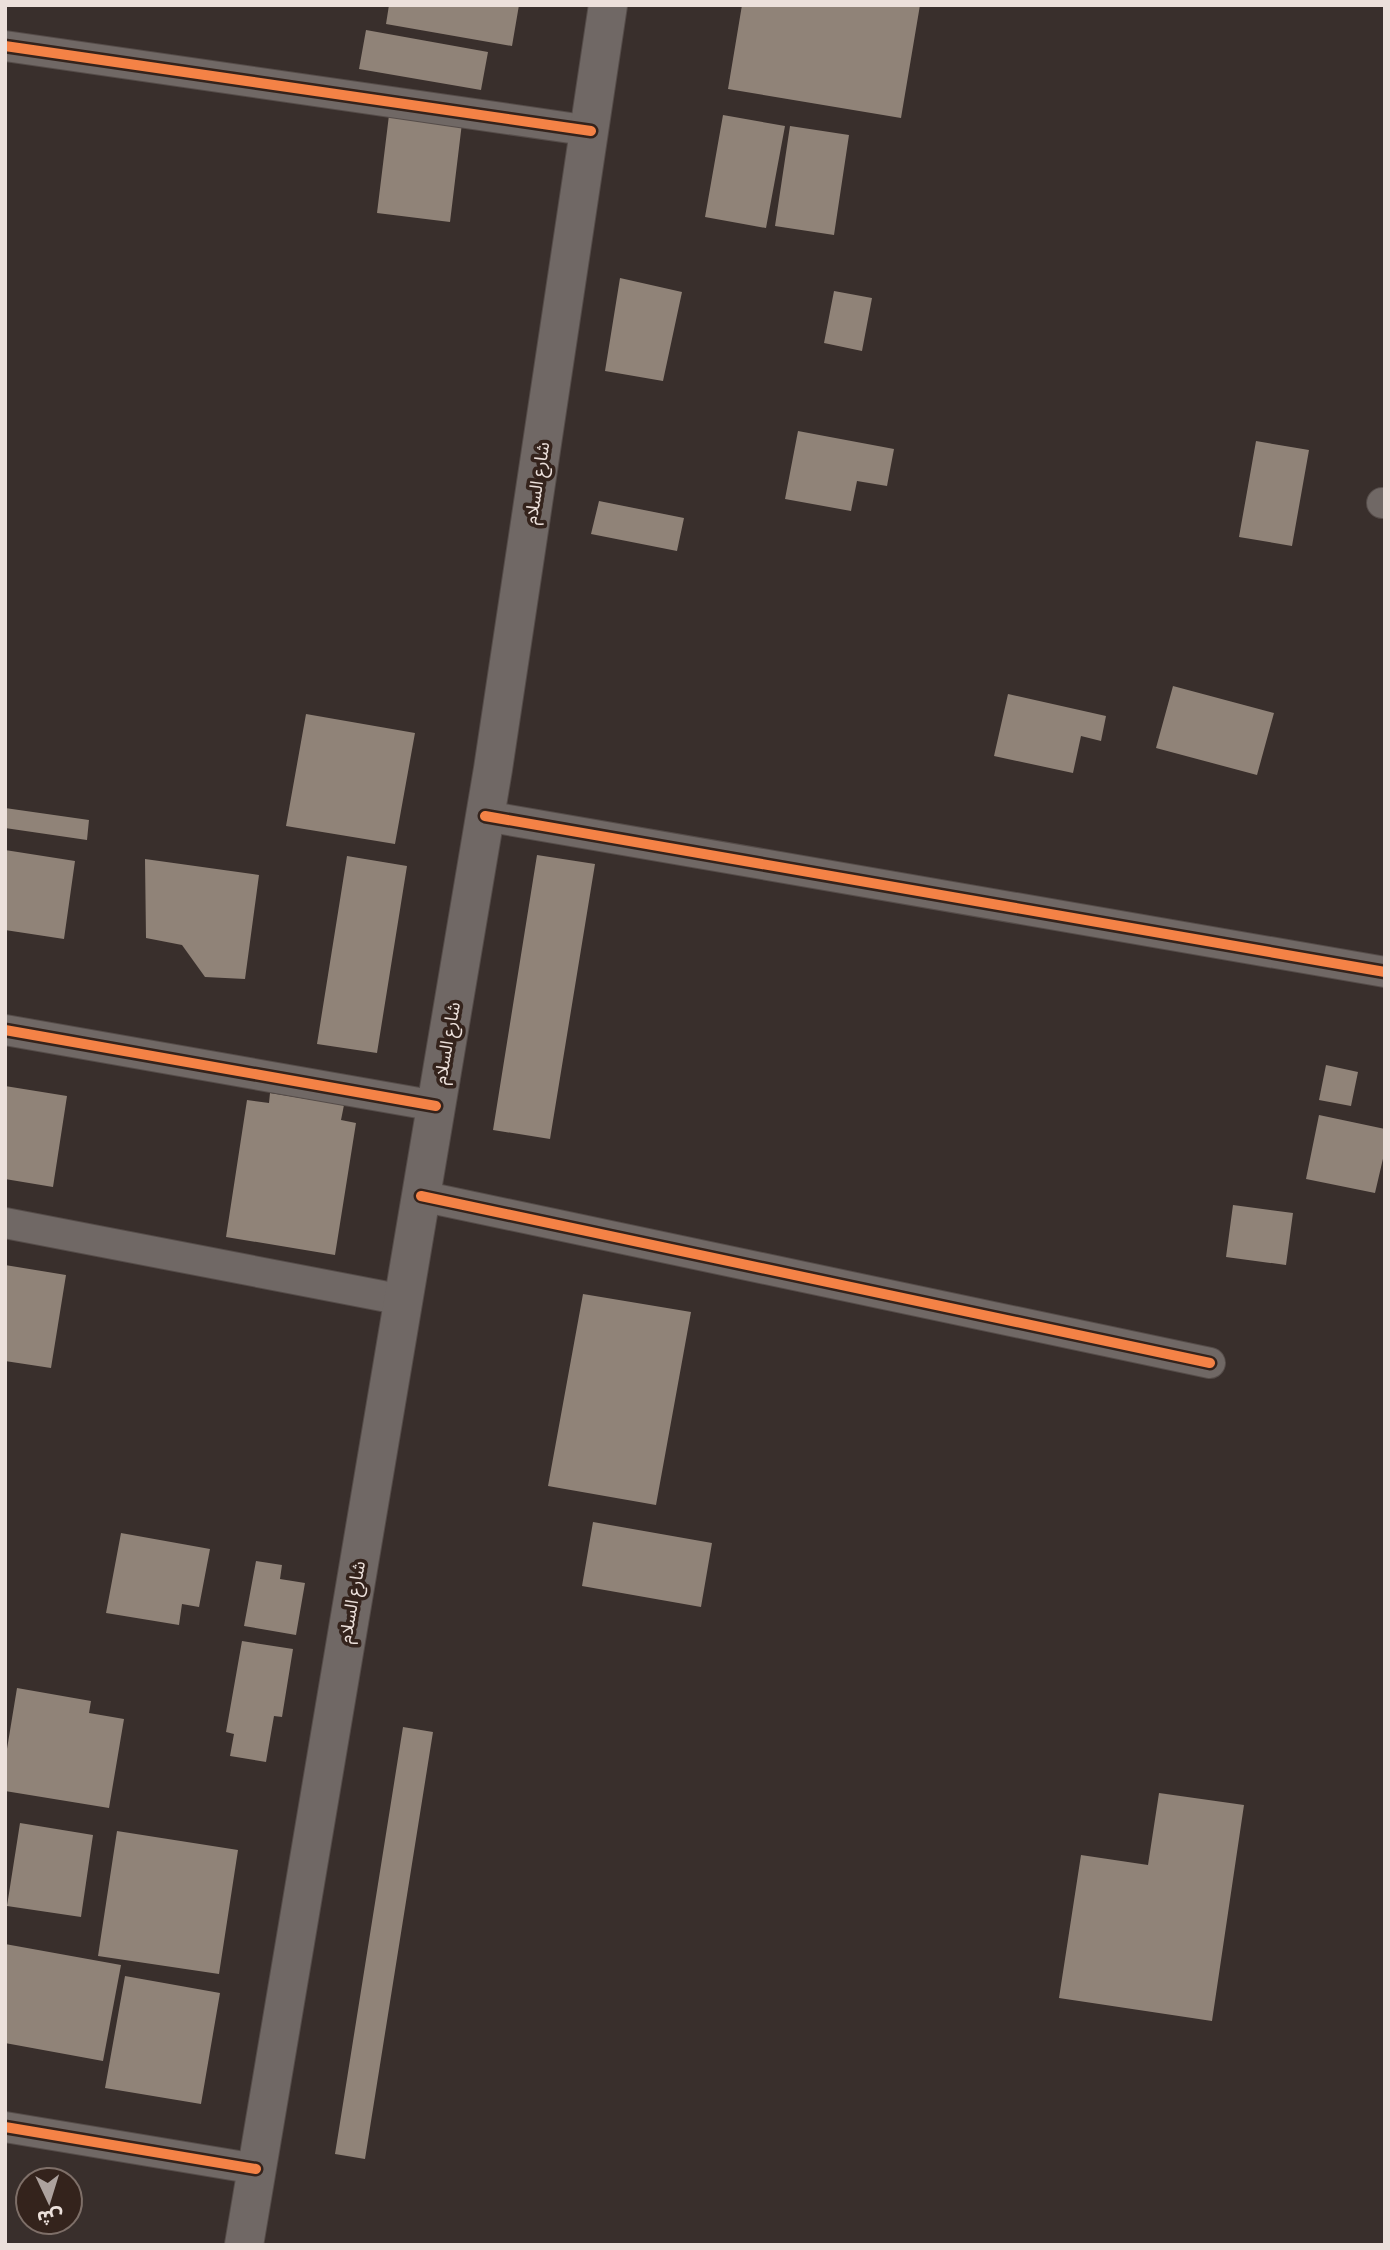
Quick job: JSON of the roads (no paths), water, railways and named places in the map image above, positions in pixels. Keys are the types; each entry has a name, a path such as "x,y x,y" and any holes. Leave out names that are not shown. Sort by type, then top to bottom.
{"main road":[{"name":"شارع السلام","path":"244,2245 485,816 608,5"}],"street":[{"path":"5,46 591,131"},
{"path":"485,816 1385,972"},
{"path":"5,1030 436,1106"},
{"path":"421,1196 1210,1363"},
{"path":"5,1223 403,1300"},
{"path":"5,2127 256,2169"}]}
